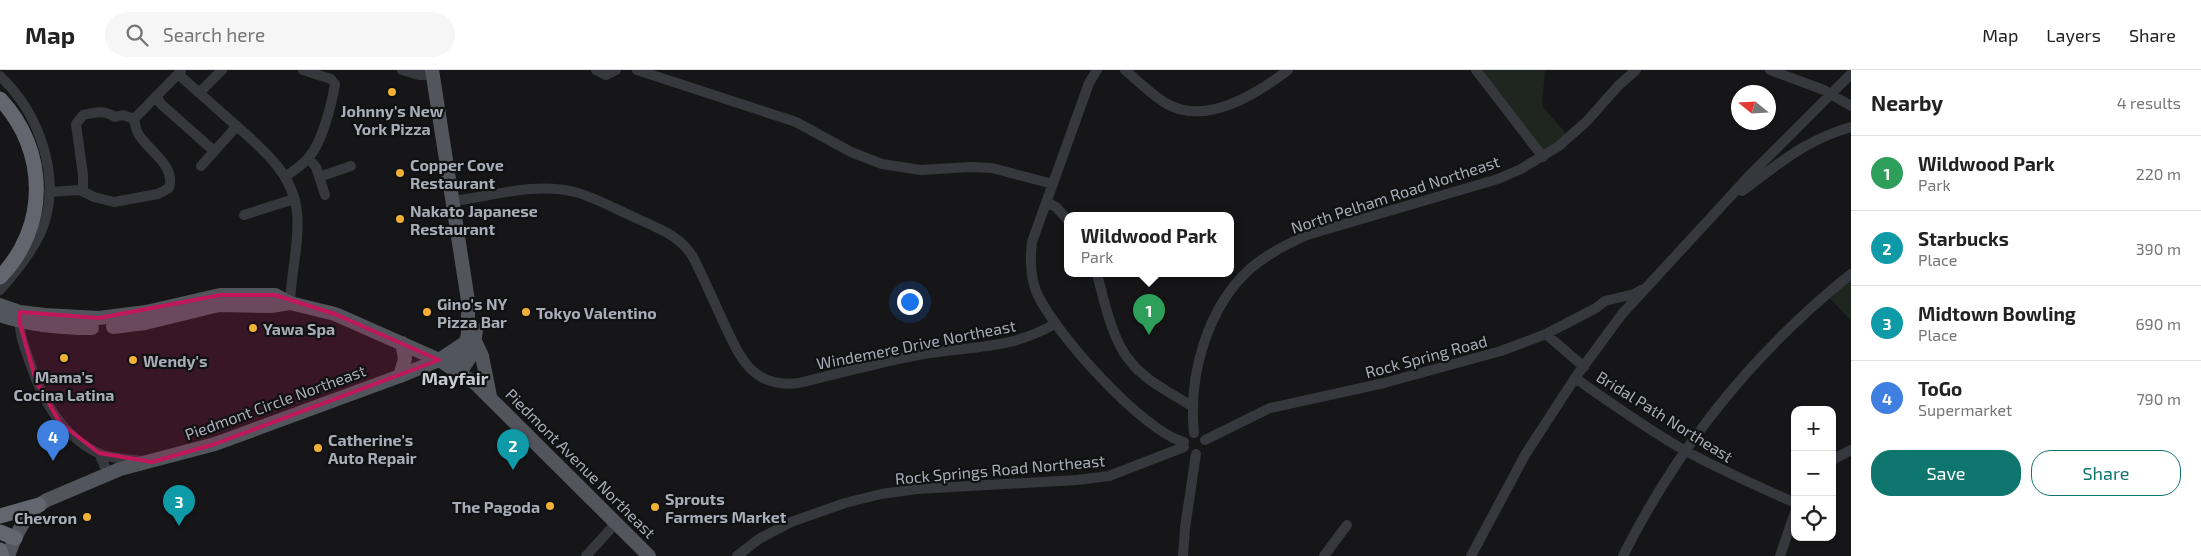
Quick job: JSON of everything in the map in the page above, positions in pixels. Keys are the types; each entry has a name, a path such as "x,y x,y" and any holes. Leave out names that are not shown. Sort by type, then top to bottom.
{"highway":[{"path":"0,99 19,123 27,139 36,174 37,202 30,231 23,248 0,277"},
{"path":"0,516 39,504"},
{"path":"0,532 6,548"}],"main road":[{"path":"432,72 454,201 469,307 474,314 471,342 472,353 456,370"},
{"name":"Piedmont Avenue Northeast","path":"20,316 71,318 126,316 220,295 275,295 290,302 335,314 439,360 456,370 490,396 649,556"},
{"path":"0,304 20,316"},
{"path":"0,317 20,316"},
{"path":"471,342 482,356 490,396"},
{"name":"Piedmont Circle Northeast","path":"39,504 114,472 215,444 400,376 439,360 471,342"},
{"path":"400,376 405,359 402,343"},
{"path":"6,548 39,504"}],"street":[{"path":"199,93 222,70"},
{"path":"285,178 308,158 323,130 333,98 335,84 331,79 303,70"},
{"path":"402,70 422,76 432,72"},
{"path":"596,70 606,75 616,70"},
{"path":"638,70 796,122 851,152 882,164 921,170 970,167 992,168 1014,172 1052,184"},
{"path":"1097,70 1089,83 1032,242 1030,266 1036,292 1055,324 1090,366 1129,404 1165,435 1184,444 1190,454 1196,454 1185,528 1183,556"},
{"path":"1125,70 1168,105 1191,111 1204,111 1240,100 1258,91 1288,70"},
{"path":"1476,70 1543,158"},
{"name":"North Pelham Road Northeast","path":"1194,433 1193,407 1200,362 1215,317 1235,284 1264,258 1284,245 1307,236 1498,179 1543,158 1575,133 1618,86 1636,70"},
{"path":"1770,70 1824,90 1831,96 1851,106"},
{"path":"134,120 180,72 199,93 261,148 278,166 294,199 297,228 290,302"},
{"path":"0,290 31,252 38,238 49,203 44,152 39,134 21,100 1,73"},
{"path":"1471,556 1525,455 1575,378 1622,314 1790,134 1831,96 1851,74"},
{"path":"156,96 161,104 214,151"},
{"path":"49,192 80,190 94,197 114,202 158,194 168,188 172,178 168,168 138,133 134,120 124,115 115,117 108,112 83,115 76,124 83,175 83,191"},
{"path":"201,166 237,126"},
{"path":"1727,202 1801,147 1825,136 1851,128"},
{"path":"308,158 316,167 325,195"},
{"path":"319,177 351,166"},
{"name":"Windemere Drive Northeast","path":"454,201 531,189 562,189 590,197 670,234 683,244 694,257 743,361 758,375 778,384 799,383 928,354 999,346 1041,332 1055,324"},
{"path":"244,215 294,199"},
{"path":"1046,202 1056,207 1064,216"},
{"path":"1623,556 1646,511 1685,450 1715,409 1750,368 1787,330 1851,274"},
{"path":"1098,277 1112,324 1129,361 1138,370 1193,407"},
{"name":"Rock Spring Road","path":"1196,454 1204,448 1205,440 1270,408 1431,372 1501,351 1546,334 1596,308 1605,301 1634,294 1648,285"},
{"path":"1596,308 1613,305 1622,314"},
{"path":"20,316 19,330 24,346 36,381 50,409 72,434 99,453 114,472"},
{"path":"0,317 12,329 24,346"},
{"path":"1546,334 1584,367"},
{"name":"Bridal Path Northeast","path":"1575,378 1620,410 1685,450 1730,474 1791,501"},
{"path":"1184,444 1187,436 1194,433 1201,434 1205,440"},
{"name":"Rock Springs Road Northeast","path":"737,556 758,539 791,522 845,503 880,494 917,488 1077,480 1109,476 1184,444"},
{"path":"1836,458 1851,450"},
{"path":"99,453 152,462"},
{"path":"110,456 114,472"},
{"path":"586,556 616,523"},
{"path":"1780,556 1791,524"},
{"path":"1324,556 1347,526"}],"highlighted area":[{"path":"220,295 275,295 335,314 439,360 215,444 152,462 99,453 60,423 36,381 19,321 20,312 99,318"}],"shaded area":[{"path":"1480,70 1545,70 1542,106 1566,133 1543,156"},
{"path":"1851,274 1851,321 1826,294"}],"place":[{"name":"Johnny's New York Pizza","path":"392,92"},
{"name":"Copper Cove Restaurant","path":"400,173"},
{"name":"Nakato Japanese Restaurant","path":"400,219"},
{"name":"Gino's NY Pizza Bar","path":"427,312"},
{"name":"Tokyo Valentino","path":"526,312"},
{"name":"Yawa Spa","path":"253,328"},
{"name":"Wildwood Park","path":"1149,335"},
{"name":"Mama's Cocina Latina","path":"64,358"},
{"name":"Wendy's","path":"133,360"},
{"name":"Catherine's Auto Repair","path":"318,448"},
{"name":"ToGo","path":"53,461"},
{"name":"Starbucks","path":"513,470"},
{"name":"The Pagoda","path":"550,506"},
{"name":"Sprouts Farmers Market","path":"655,507"},
{"name":"Chevron","path":"87,517"},
{"name":"Midtown Bowling","path":"179,526"}],"district":[{"name":"Mayfair","path":"455,378"}]}
